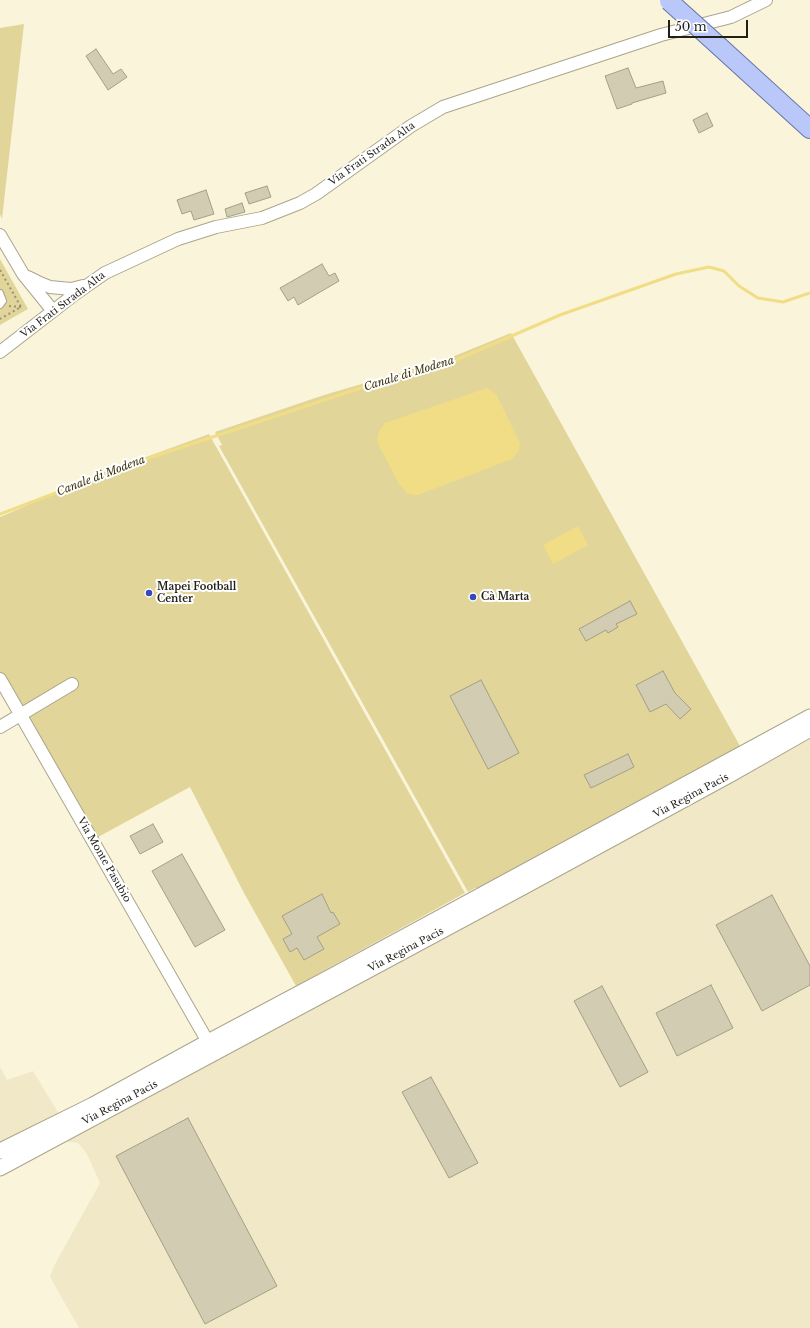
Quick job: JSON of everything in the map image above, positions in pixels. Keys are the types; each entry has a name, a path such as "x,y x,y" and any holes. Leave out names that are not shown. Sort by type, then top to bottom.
{"main road":[{"path":"669,0 810,129"}],"street":[{"name":"Via Frati Strada Alta","path":"0,352 105,273 178,239 216,227 262,218 300,203 316,194 411,126 443,107 661,35 731,17 766,0"},
{"path":"0,235 23,274 53,311"},
{"path":"23,274 50,287 71,289 86,286"},
{"name":"Via Monte Pasubio","path":"0,679 208,1042"},
{"path":"0,727 72,684"},
{"name":"Via Regina Pacis","path":"0,1151 93,1104 334,975 810,717"},
{"name":"Via Regina Pacis","path":"0,1168 455,924 731,774 810,729"}],"lane":[{"path":"0,293 3,301 0,304"},
{"path":"455,924 457,917 548,868 549,859"}],"shaded area":[{"path":"24,24 2,219 0,214 0,28"},
{"path":"0,259 28,309 0,325"},
{"name":"Cà Marta","path":"511,333 740,746 723,766 502,888 475,888 468,892 219,446 222,445 215,432 324,395 447,359"},
{"path":"487,388 496,394 520,443 519,451 512,459 418,495 407,493 399,484 377,442 379,431 385,423"},
{"name":"Mapei Football Center","path":"209,434 465,893 296,986 244,893 190,787 87,843 0,690 0,517 97,475"},
{"path":"578,526 588,545 553,564 543,545"},
{"path":"810,733 810,1328 79,1328 50,1277 54,1266 100,1183 87,1154 78,1143 59,1141"},
{"path":"0,1067 7,1080 33,1071 59,1114 0,1145"}],"building":[{"path":"96,49 113,74 121,69 127,77 108,90 86,56"},
{"path":"628,68 636,88 663,81 666,93 617,109 605,76"},
{"path":"707,113 713,126 699,133 693,120"},
{"path":"267,186 271,197 249,204 245,193"},
{"path":"206,190 214,214 194,220 191,211 182,214 177,200"},
{"path":"242,203 245,212 227,217 225,209"},
{"path":"322,264 329,276 335,273 339,281 298,305 294,297 288,301 280,288"},
{"path":"630,601 637,614 616,624 618,627 608,633 606,630 586,641 579,629"},
{"path":"663,671 675,693 691,709 680,719 666,704 650,712 636,685"},
{"path":"481,680 519,753 488,769 450,696"},
{"path":"628,754 634,767 591,788 584,775"},
{"path":"153,824 163,842 140,854 130,836"},
{"path":"182,854 225,930 195,947 152,871"},
{"path":"322,894 331,913 333,912 340,924 317,937 324,949 304,960 297,948 290,952 283,939 292,934 282,916"},
{"path":"772,895 810,966 810,985 762,1011 716,925"},
{"path":"711,985 733,1028 677,1056 656,1013"},
{"path":"602,986 648,1072 620,1087 574,1001"},
{"path":"431,1077 478,1163 449,1178 402,1092"},
{"path":"188,1118 277,1286 205,1324 116,1156"}],"waterway":[{"name":"Canale di Modena","path":"0,514 131,464 403,374 456,360 560,315 676,274 709,267 724,271 739,286 758,298 783,302 810,293"}],"place":[{"name":"Mapei Football Center","path":"149,593"},
{"name":"Cà Marta","path":"473,597"}]}
